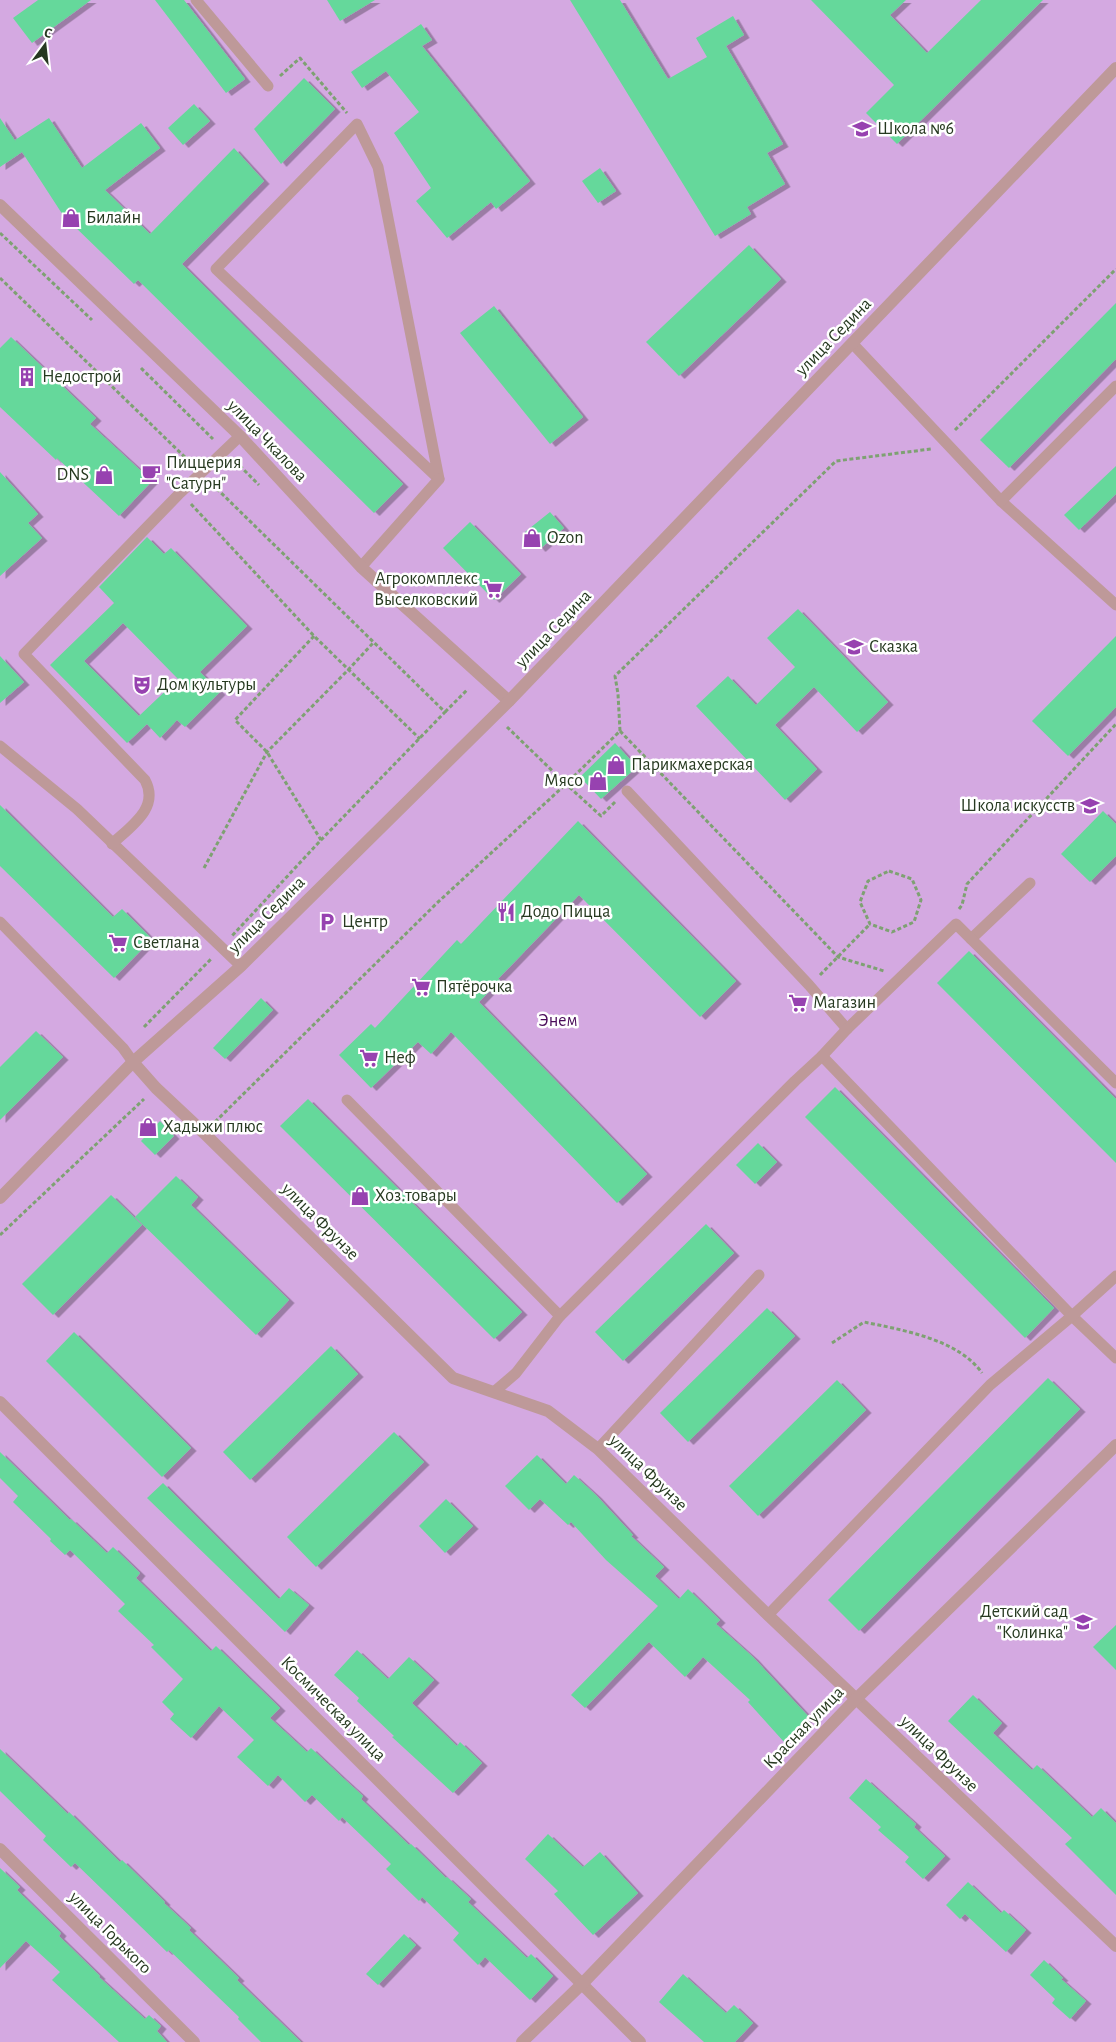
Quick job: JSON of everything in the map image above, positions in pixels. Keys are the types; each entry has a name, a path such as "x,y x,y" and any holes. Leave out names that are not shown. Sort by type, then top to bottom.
{"street":[{"name":"улица Седина","path":"0,1198 133,1062 241,966 509,701 1116,68"},
{"name":"улица Чкалова","path":"0,205 240,436 362,567 509,701"},
{"name":"улица Фрунзе","path":"133,1062 156,1088 453,1378 548,1411 598,1449 856,1699 1116,1946"},
{"name":"Космическая улица","path":"0,1402 640,2042"},
{"name":"Красная улица","path":"522,2042 583,1983 856,1699 1116,1445"},
{"name":"улица Горького","path":"0,1849 194,2042"}],"lane":[{"path":"196,0 268,86"},
{"path":"357,124 378,167 439,479 216,269 357,124"},
{"path":"852,343 1001,501 1116,605"},
{"path":"1001,501 1116,386"},
{"path":"112,844 144,813 148,804 150,789 145,780 24,654 180,493 240,436"},
{"path":"362,567 439,479"},
{"path":"0,746 77,809 241,966"},
{"path":"627,791 810,985 847,1029"},
{"path":"971,939 1030,883"},
{"path":"0,922 123,1048 133,1062"},
{"path":"494,1392 516,1373 560,1316 847,1029 956,924 1116,1083"},
{"path":"822,1056 1072,1316 1116,1358"},
{"path":"347,1100 560,1316"},
{"path":"598,1449 759,1275"},
{"path":"768,1614 990,1385 1116,1276"}],"path":[{"path":"268,86 300,58 357,124"},
{"path":"0,232 95,323"},
{"path":"890,972 838,957 620,731 615,676 836,461 935,449 1116,269"},
{"path":"0,278 445,712"},
{"path":"137,363 260,486"},
{"path":"180,493 314,636 420,739"},
{"path":"314,636 235,720 266,752 321,840"},
{"path":"204,868 266,752 349,670 373,643"},
{"path":"123,1048 221,948 321,840 445,712 468,689 474,695"},
{"path":"495,715 601,816 627,791"},
{"path":"956,912 962,905 967,884 1116,724"},
{"path":"204,1133 437,903 566,784 620,731"},
{"path":"890,871 912,878 922,900 914,922 892,932 870,924 860,902 868,881 890,871"},
{"path":"810,985 870,924"},
{"path":"0,1235 156,1088"},
{"path":"832,1343 864,1322 904,1330 951,1346 975,1364 990,1385"}],"green space":[{"name":"Энем","path":"0,0 1116,0 1116,2042 0,2042"}],"building":[{"path":"38,0 91,0 32,43 13,18"},
{"path":"155,0 184,0 245,79 226,93"},
{"path":"327,0 375,0 340,21"},
{"path":"570,0 620,0 668,79 707,57 696,38 733,16 744,35 726,46 783,144 767,153 785,184 747,207 751,214 715,236"},
{"path":"811,0 906,0 890,15 927,53 981,0 1043,0 897,144 866,113 894,85"},
{"path":"421,24 432,40 422,46 530,181 496,209 491,202 447,238 416,201 431,188 394,133 419,112 386,71 362,88 351,72"},
{"path":"304,78 335,109 281,164 254,129"},
{"path":"194,104 210,121 183,145 168,128"},
{"path":"0,118 16,142 15,140 49,118 82,168 141,123 160,148 105,190 150,234 234,148 264,181 182,264 403,484 374,513 138,280 134,284 72,224 70,226 22,152 0,167"},
{"path":"600,168 616,191 598,203 582,181"},
{"path":"749,245 781,279 679,376 646,342"},
{"path":"1116,303 1116,359 1009,468 980,440"},
{"path":"494,306 583,417 550,444 460,333"},
{"path":"11,337 96,418 90,424 152,481 119,516 0,407 0,348"},
{"path":"1116,466 1116,494 1079,530 1064,515"},
{"path":"0,472 38,514 28,523 42,538 0,576"},
{"path":"550,512 564,528 540,549 525,532"},
{"path":"470,522 521,574 494,600 443,548"},
{"path":"147,537 164,554 171,548 247,626 200,672 220,692 185,727 177,720 160,738 147,724 127,743 50,665 114,603 99,587","holes":["123,623 178,679 139,716 84,661"]},
{"path":"798,609 888,702 857,732 814,687 775,725 817,769 785,800 696,706 728,676 756,705 795,667 767,638"},
{"path":"1116,636 1116,707 1068,756 1032,721"},
{"path":"0,656 24,682 0,703"},
{"path":"615,743 637,767 601,799 580,777"},
{"path":"0,805 113,917 122,909 152,939 114,978 0,866"},
{"path":"1103,811 1116,824 1116,856 1090,882 1061,854"},
{"path":"578,821 736,981 700,1017 579,895 498,979 500,980 479,1002 647,1174 617,1203 451,1032 431,1054 418,1042 371,1088 339,1055 371,1024 375,1028 457,940 461,944"},
{"path":"969,951 1116,1099 1116,1163 937,983"},
{"path":"261,998 273,1010 225,1059 213,1048"},
{"path":"36,1031 63,1057 0,1120 0,1067"},
{"path":"835,1087 1054,1308 1025,1338 805,1117"},
{"path":"308,1099 522,1312 494,1339 280,1126"},
{"path":"160,1121 174,1136 155,1155 141,1141"},
{"path":"758,1143 777,1162 755,1184 736,1165"},
{"path":"176,1176 198,1197 191,1205 289,1300 256,1335 135,1217"},
{"path":"111,1195 142,1225 53,1315 22,1284"},
{"path":"706,1224 734,1253 623,1361 595,1332"},
{"path":"767,1308 795,1336 688,1442 660,1413"},
{"path":"74,1332 191,1448 162,1477 46,1361"},
{"path":"331,1346 358,1374 250,1480 223,1452"},
{"path":"1048,1378 1080,1409 859,1631 828,1600"},
{"path":"837,1380 866,1410 758,1516 729,1486"},
{"path":"394,1432 424,1462 316,1567 287,1537"},
{"path":"0,1452 107,1553 113,1547 140,1573 136,1578 211,1651 216,1646 280,1708 270,1718 307,1752 311,1748 363,1796 361,1799 409,1845 411,1844 471,1899 468,1902 527,1958 531,1954 553,1976 530,2000 485,1957 478,1965 453,1940 459,1933 422,1897 419,1901 386,1869 391,1864 342,1817 339,1821 312,1795 305,1802 278,1775 268,1786 237,1757 254,1740 219,1706 191,1738 170,1719 174,1714 162,1702 183,1679 151,1647 154,1645 118,1611 125,1604 70,1550 65,1555 13,1502 18,1496 0,1478"},
{"path":"537,1455 566,1484 574,1475 596,1495 633,1535 631,1536 664,1567 655,1576 679,1599 688,1589 720,1620 716,1624 753,1657 809,1717 784,1742 748,1702 750,1700 703,1657 685,1677 649,1642 585,1708 571,1695 658,1606 606,1560 571,1522 568,1525 540,1499 529,1510 505,1486"},
{"path":"163,1483 279,1599 289,1588 309,1605 285,1632 147,1498"},
{"path":"446,1499 473,1526 445,1553 419,1526"},
{"path":"1116,1625 1116,1670 1093,1647"},
{"path":"357,1650 388,1679 409,1657 434,1680 412,1703 457,1746 460,1742 482,1763 453,1793 392,1737 394,1736 357,1701 359,1698 334,1675"},
{"path":"973,1695 1002,1723 993,1733 1032,1770 1037,1765 1092,1817 1101,1808 1116,1823 1116,1895 1065,1844 1072,1838 948,1721"},
{"path":"0,1749 120,1862 122,1860 191,1928 189,1930 239,1978 237,1980 301,2042 261,2042 238,2019 239,2017 169,1950 167,1952 75,1863 71,1867 43,1840 46,1836 0,1791"},
{"path":"866,1779 916,1824 914,1827 945,1856 923,1879 905,1862 909,1857 878,1830 881,1827 849,1798"},
{"path":"548,1834 583,1867 600,1852 638,1893 593,1935 554,1894 558,1891 525,1859"},
{"path":"0,1868 20,1887 17,1890 61,1933 59,1936 99,1977 145,2019 149,2015 161,2026 157,2031 167,2042 119,2042 52,1980 60,1972 26,1941 0,1968"},
{"path":"968,1882 1001,1913 1004,1910 1026,1930 1006,1952 965,1914 960,1919 946,1905"},
{"path":"404,1934 416,1945 378,1985 366,1974"},
{"path":"1044,1960 1063,1978 1061,1979 1086,2001 1070,2019 1052,2003 1055,1999 1030,1975"},
{"path":"683,1974 726,2013 734,2005 753,2023 735,2042 704,2042 659,2002"}],"place":[{"name":"Школа №6","path":"862,129"},
{"name":"Билайн","path":"71,218"},
{"name":"Недострой","path":"27,377"},
{"name":"Пиццерия \"Сатурн\"","path":"151,473"},
{"name":"DNS","path":"104,475"},
{"name":"Ozon","path":"532,538"},
{"name":"Агрокомплекс Выселковский","path":"493,589"},
{"name":"Сказка","path":"854,647"},
{"name":"Дом культуры","path":"142,685"},
{"name":"Парикмахерская","path":"616,765"},
{"name":"Мясо","path":"598,781"},
{"name":"Школа искусств","path":"1090,806"},
{"name":"Додо Пицца","path":"506,912"},
{"name":"Центр","path":"327,922"},
{"name":"Светлана","path":"118,943"},
{"name":"Пятёрочка","path":"421,987"},
{"name":"Магазин","path":"798,1003"},
{"name":"Неф","path":"369,1058"},
{"name":"Хадыжи плюс","path":"148,1127"},
{"name":"Хоз.товары","path":"360,1196"},
{"name":"Детский сад \"Колинка\"","path":"1083,1622"}]}
